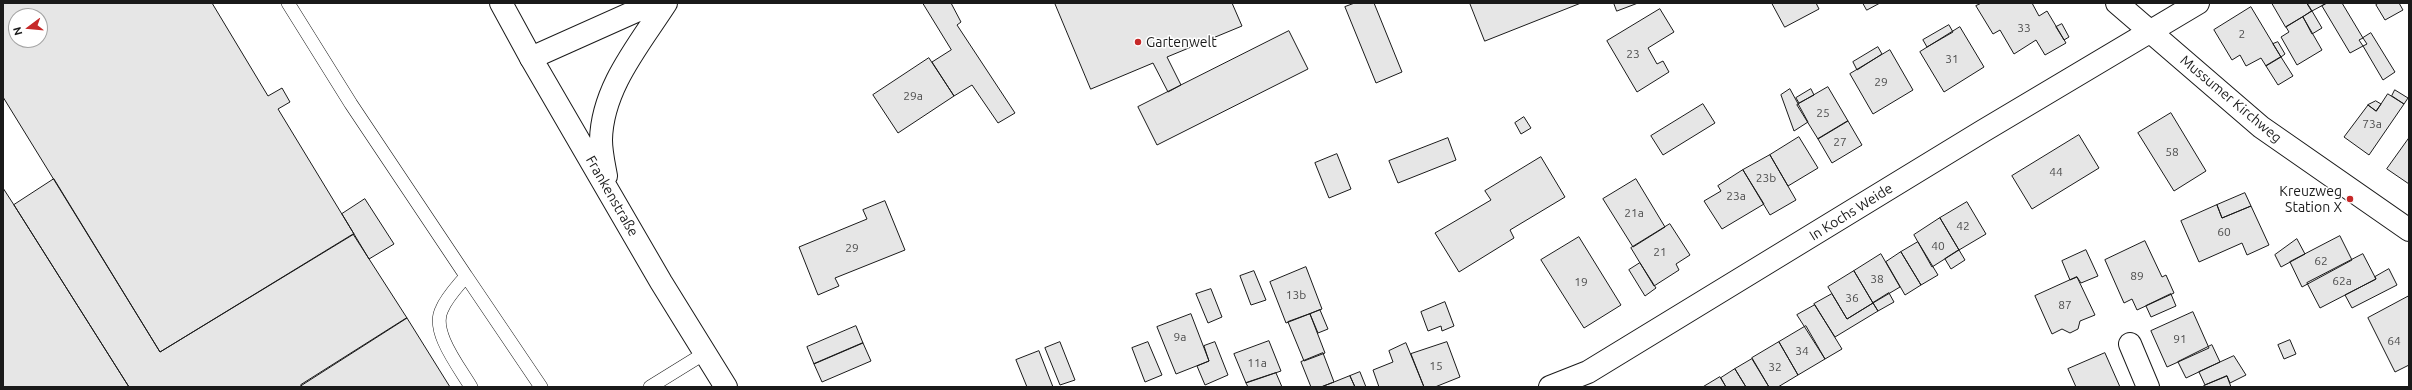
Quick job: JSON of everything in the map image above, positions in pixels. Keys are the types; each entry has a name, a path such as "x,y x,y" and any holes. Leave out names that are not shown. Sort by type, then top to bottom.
{"street":[{"name":"Frankenstraße","path":"501,3 531,58 726,387"},
{"path":"531,58 654,3"},
{"path":"608,189 601,141 602,123 614,82 666,3"},
{"name":"Mussumer Kirchweg","path":"2117,3 2261,127 2409,230"},
{"name":"In Kochs Weide","path":"1550,387 1601,364 1983,131 2198,3"},
{"path":"2130,344 2148,387"}],"lane":[{"path":"288,3 349,100 541,387"},
{"path":"466,276 441,309 439,320 440,334 471,387"},
{"path":"650,387 705,353"}],"building":[{"path":"3,3 212,3 268,96 282,88 290,102 278,109 354,234 160,352 3,97"},
{"path":"923,3 951,3 961,22 957,25 1015,113 998,123 972,85 954,96 932,62 951,50"},
{"name":"Gartenwelt","path":"1055,3 1232,3 1242,26 1167,57 1181,85 1168,92 1153,63 1091,89"},
{"path":"1355,3 1374,3 1402,72 1376,83 1345,7"},
{"path":"1470,3 1581,3 1485,41"},
{"path":"1614,3 1638,3 1617,11"},
{"path":"1772,3 1816,3 1819,9 1785,27"},
{"path":"1863,3 1880,3 1867,10"},
{"path":"1982,3 2032,3 2039,16 2047,11 2066,43 2045,55 2036,40 2014,54 2000,30 1993,34 1976,6"},
{"path":"2272,3 2307,3 2312,11 2286,27"},
{"path":"2307,3 2327,3 2312,11"},
{"path":"2327,3 2342,3 2363,38 2359,40 2363,46 2350,53 2322,6"},
{"path":"2379,3 2399,3 2403,10 2385,20 2376,5"},
{"path":"2251,7 2281,57 2266,66 2261,58 2246,66 2240,55 2232,60 2214,30"},
{"path":"1660,9 1674,32 1648,48 1657,64 1663,61 1669,72 1637,92 1607,41"},
{"path":"2312,11 2322,28 2312,34 2303,17"},
{"path":"2303,17 2322,50 2297,65 2281,37 2289,32 2286,27"},
{"path":"2062,24 2069,37 2064,40 2056,27"},
{"path":"1949,25 1953,32 1927,47 1923,40"},
{"path":"1960,27 1984,67 1944,92 1920,52"},
{"path":"1289,31 1308,69 1157,145 1138,107"},
{"path":"2371,33 2395,72 2383,80 2363,46 2367,44 2363,38"},
{"path":"2278,42 2285,54 2281,57 2273,44"},
{"path":"1878,47 1882,54 1857,70 1853,62"},
{"path":"1890,50 1913,90 1873,114 1850,74"},
{"path":"2281,57 2293,76 2278,85 2266,66"},
{"path":"929,58 954,96 898,133 873,95"},
{"path":"1828,87 1848,121 1818,139 1797,105"},
{"path":"1790,89 1808,122 1794,131 1781,95"},
{"path":"1811,89 1814,95 1799,103 1796,98"},
{"path":"2395,90 2408,98 2404,104 2392,96"},
{"path":"2388,94 2404,104 2369,155 2344,137 2368,105 2376,111"},
{"path":"2376,101 2381,104 2376,111 2368,105"},
{"path":"1703,104 1715,123 1663,155 1651,136"},
{"path":"2171,113 2206,171 2174,191 2138,133"},
{"path":"1524,117 1531,128 1521,134 1515,123"},
{"path":"1848,121 1862,145 1832,163 1818,139"},
{"path":"2079,135 2099,168 2032,209 2012,176"},
{"path":"1799,137 1818,168 1788,186 1770,155"},
{"path":"1448,138 1456,160 1398,183 1389,161"},
{"path":"2409,138 2409,184 2387,169"},
{"path":"1337,154 1351,189 1329,198 1315,163"},
{"path":"1770,155 1796,200 1770,215 1743,170"},
{"path":"1541,157 1565,197 1510,230 1514,238 1459,272 1435,233 1491,200 1485,191"},
{"path":"1743,170 1764,204 1722,229 1704,201 1721,191 1718,186"},
{"path":"54,179 160,352 353,234 407,318 299,387 129,387 14,205"},
{"path":"1636,179 1665,227 1633,247 1603,199"},
{"path":"3,188 14,205 129,387 3,387"},
{"path":"2245,193 2251,206 2222,218 2217,205"},
{"path":"365,199 394,244 369,259 342,214"},
{"path":"885,201 905,250 835,278 839,286 818,295 799,247 867,219 863,210"},
{"path":"1967,202 1986,234 1959,250 1940,218"},
{"path":"2217,205 2222,218 2251,206 2269,245 2247,255 2242,243 2199,262 2181,221"},
{"path":"1940,218 1959,250 1932,267 1914,235"},
{"path":"1670,224 1690,255 1676,264 1679,270 1654,286 1631,248"},
{"path":"2340,236 2352,260 2302,287 2290,262"},
{"path":"1579,237 1621,305 1584,328 1541,260"},
{"path":"2297,239 2305,254 2281,267 2275,255"},
{"path":"2145,241 2162,277 2166,275 2174,293 2137,310 2132,299 2124,303 2105,260"},
{"path":"1918,242 1938,275 1921,285 1901,252"},
{"path":"1959,250 1965,260 1951,269 1945,259"},
{"path":"2086,250 2098,276 2081,283 2077,277 2070,280 2062,261"},
{"path":"1901,252 1921,285 1905,295 1886,262"},
{"path":"1881,254 1900,287 1873,303 1854,271"},
{"path":"2363,254 2376,279 2320,308 2307,283"},
{"path":"1640,263 1656,288 1645,296 1629,270"},
{"path":"1306,267 1322,309 1286,323 1270,282"},
{"path":"2389,269 2397,285 2352,308 2345,295 2376,279 2375,277"},
{"path":"1254,271 1266,300 1251,305 1240,276"},
{"path":"1854,271 1873,303 1847,319 1828,287"},
{"path":"2077,277 2095,315 2080,321 2078,329 2070,333 2062,329 2052,334 2035,296"},
{"path":"1211,289 1222,317 1208,323 1196,294"},
{"path":"1889,293 1894,302 1878,311 1873,303"},
{"path":"1832,294 1847,319 1873,303 1878,311 1835,337 1814,304"},
{"path":"2171,294 2176,306 2151,317 2146,306"},
{"path":"2409,296 2409,365 2395,372 2368,318"},
{"path":"1445,302 1454,326 1442,331 1441,326 1428,331 1421,312"},
{"path":"1815,305 1842,349 1825,359 1797,315"},
{"path":"1320,310 1328,329 1318,333 1310,314"},
{"path":"2193,312 2209,348 2167,367 2151,331"},
{"path":"1191,314 1209,361 1176,374 1157,327"},
{"path":"1310,314 1325,353 1304,361 1288,322"},
{"path":"407,318 450,387 302,387 301,385"},
{"path":"856,326 863,343 814,364 807,347"},
{"path":"1806,326 1825,359 1798,375 1779,342"},
{"path":"2290,340 2296,354 2284,359 2278,345"},
{"path":"1269,341 1281,371 1246,383 1234,354"},
{"path":"1060,342 1075,380 1060,385 1045,348"},
{"path":"1148,342 1162,375 1145,382 1132,348"},
{"path":"1215,342 1228,375 1205,385 1197,366 1209,361 1204,346"},
{"path":"1447,342 1460,377 1435,387 1424,387 1411,354"},
{"path":"1779,342 1798,375 1778,387 1769,387 1752,358"},
{"path":"863,343 871,361 822,382 814,364"},
{"path":"1406,343 1424,387 1379,387 1373,370 1393,362 1389,351"},
{"path":"2212,345 2220,362 2186,378 2178,362"},
{"path":"1039,351 1053,387 1027,387 1016,360"},
{"path":"1323,353 1334,382 1321,387 1311,387 1301,362"},
{"path":"2105,353 2120,387 2076,387 2068,369"},
{"path":"2234,356 2246,375 2230,383 2227,376 2205,385 2199,372"},
{"path":"1752,359 1769,387 1746,387 1735,369"},
{"path":"1735,369 1746,387 1726,387 1721,378"},
{"path":"1360,372 1366,387 1355,387 1350,376"},
{"path":"1276,373 1282,387 1248,387 1246,383"},
{"path":"1350,376 1355,387 1321,387 1334,382"},
{"path":"2227,376 2231,387 2202,387 2205,385"},
{"path":"1720,377 1726,387 1703,387"}],"place":[{"name":"Gartenwelt","path":"1138,42"},
{"name":"Kreuzweg Station X","path":"2350,199"}]}
